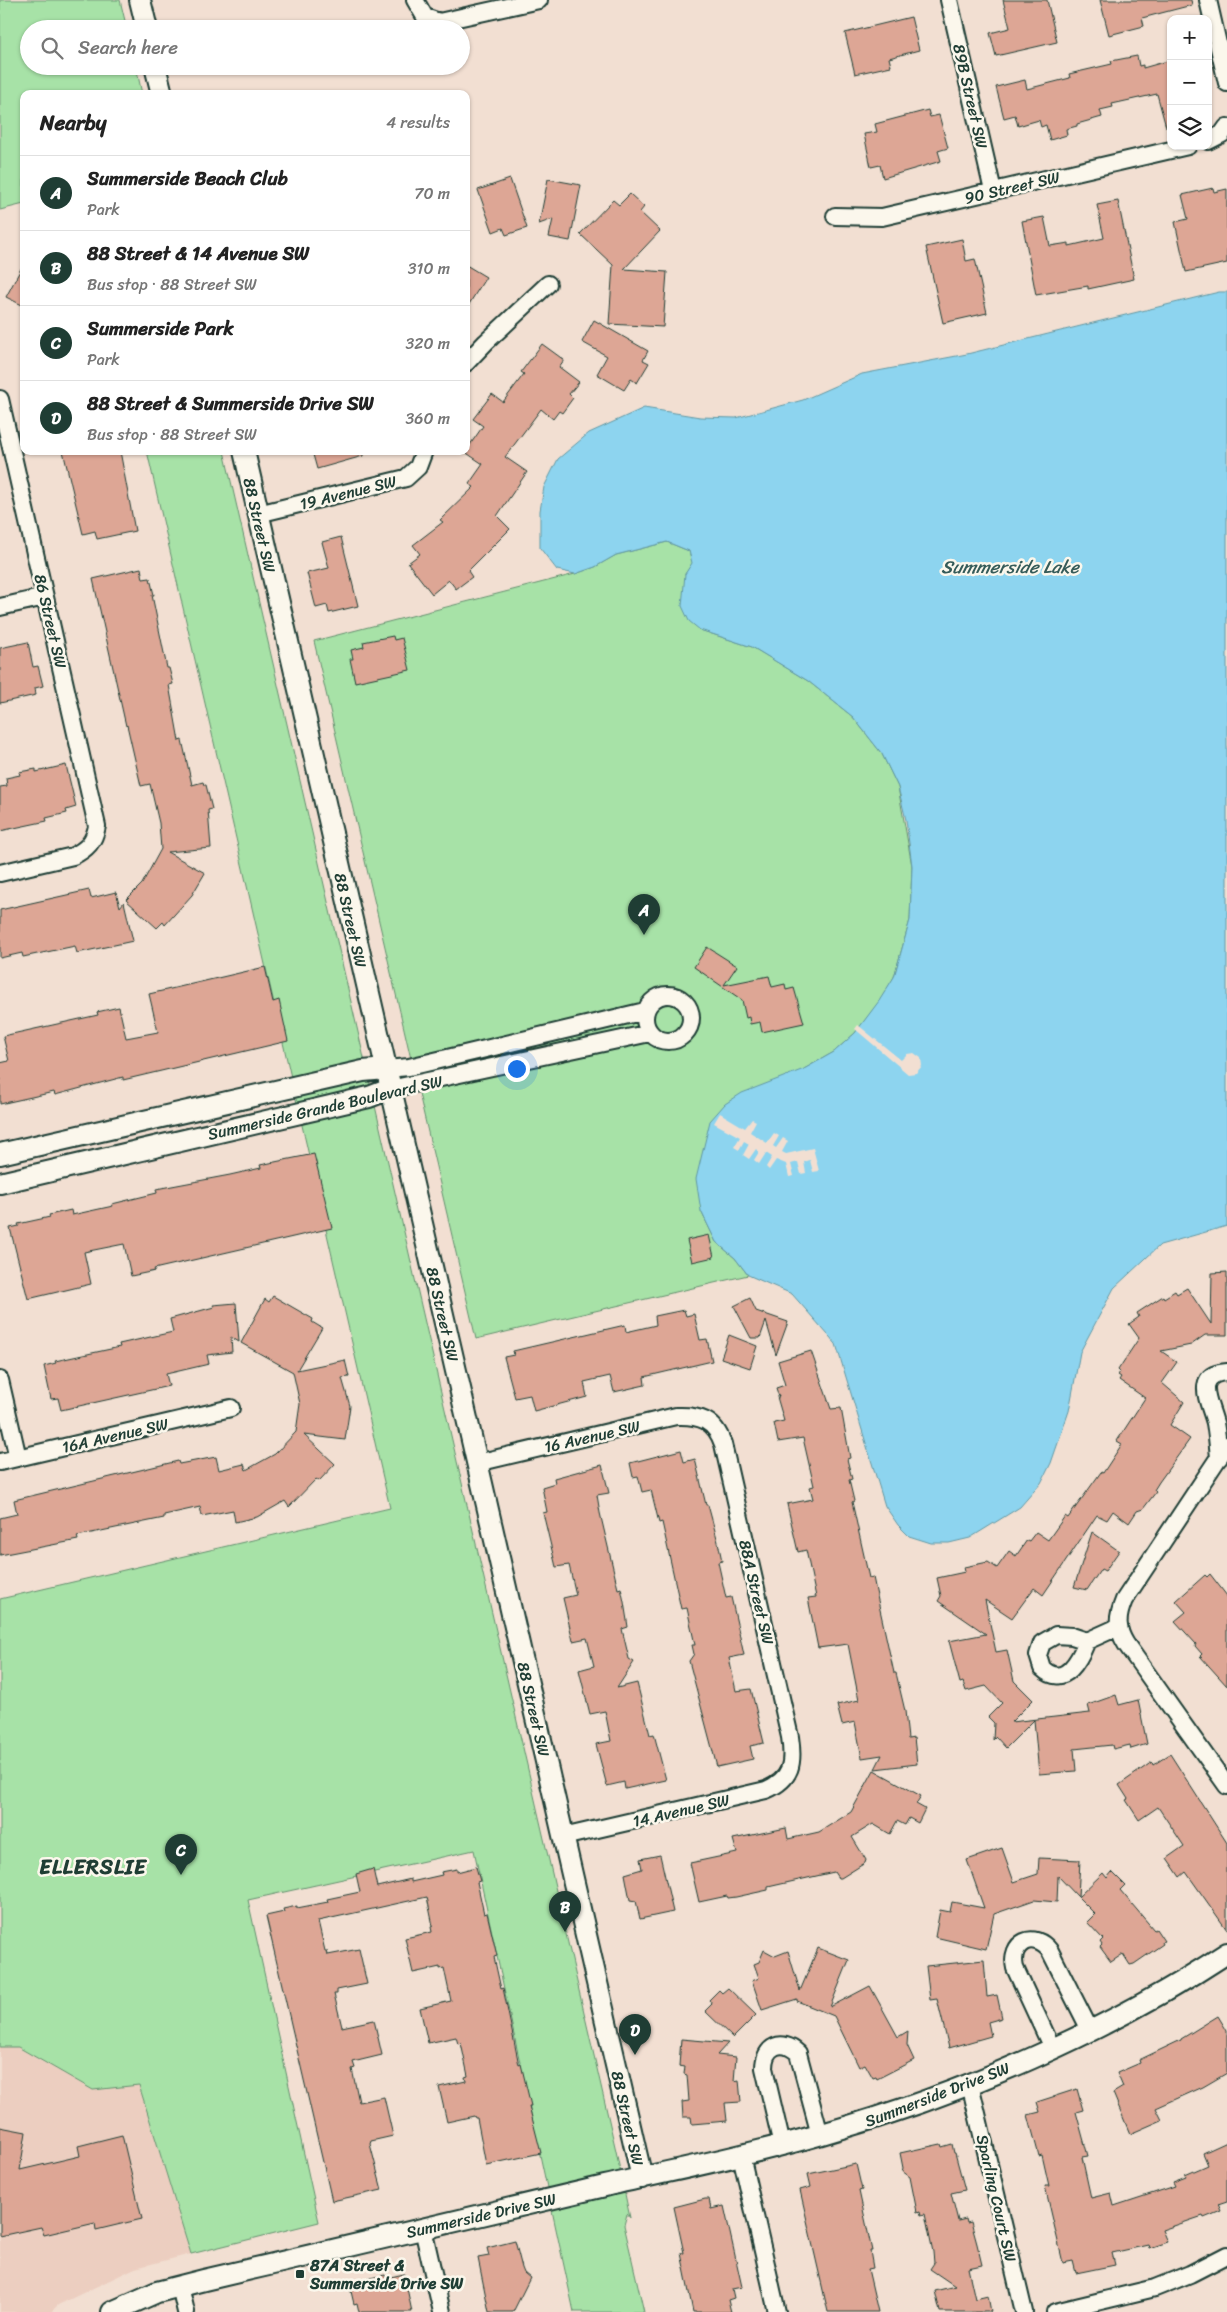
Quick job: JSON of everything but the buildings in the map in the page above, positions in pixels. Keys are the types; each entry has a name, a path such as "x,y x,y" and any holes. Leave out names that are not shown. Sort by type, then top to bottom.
{"street":[{"path":"140,0 145,20"},
{"path":"415,0 425,17 433,20"},
{"path":"448,20 538,0"},
{"name":"89B Street SW","path":"949,0 993,192"},
{"path":"1208,0 1227,83"},
{"path":"157,75 161,90"},
{"path":"1212,139 1222,134 1227,127"},
{"name":"90 Street SW","path":"835,216 882,218 1171,150"},
{"path":"470,357 548,284"},
{"name":"86 Street SW","path":"0,399 96,814 97,826 92,842 83,851 73,856 0,873"},
{"name":"88 Street SW","path":"245,455 642,2178"},
{"name":"19 Avenue SW","path":"258,514 406,478 418,467 422,455"},
{"path":"0,607 45,597"},
{"name":"Summerside Grande Boulevard SW","path":"0,1154 363,1071 408,1067 460,1055 645,1011 654,999 669,995 683,1001 691,1014 688,1030 677,1040 662,1041 650,1033 390,1089 369,1097 0,1183"},
{"path":"645,1011 646,1026 650,1033"},
{"path":"1227,1372 1213,1375 1208,1379 1205,1391 1223,1451 1124,1600 1119,1612 1118,1627 1126,1644 1227,1786"},
{"path":"0,1380 18,1458"},
{"name":"16A Avenue SW","path":"0,1462 231,1408"},
{"name":"16 Avenue SW","path":"478,1463 676,1416 690,1416 707,1420"},
{"name":"88A Street SW","path":"707,1420 715,1427 724,1444 790,1737 793,1753 790,1769"},
{"path":"1087,1641 1118,1627"},
{"name":"14 Avenue SW","path":"563,1837 766,1790 781,1782 790,1769"},
{"path":"1052,2048 1013,1961 1015,1950 1027,1941 1041,1942 1050,1951 1090,2030"},
{"name":"Summerside Drive SW","path":"112,2312 137,2307 180,2286 741,2156 820,2135 900,2110 970,2084 1090,2030 1166,1990 1227,1953"},
{"path":"782,2145 764,2068 764,2059 768,2051 776,2046 792,2048 798,2053 820,2135"},
{"name":"Sparling Court SW","path":"970,2084 1024,2312"},
{"path":"741,2156 777,2312"},
{"path":"423,2229 442,2312"},
{"path":"1055,2312 1155,2288 1190,2274 1227,2255"},
{"path":"180,2286 186,2312"}],"shaded area":[{"path":"0,2047 18,2047 93,2090 139,2085 191,2254 135,2268 58,2305 51,2312 0,2312"}],"green space":[{"path":"0,0 120,0 125,20 20,20 20,75 138,75 141,90 20,90 20,205 0,210"},
{"path":"148,455 225,455 616,2151 630,2218 627,2214 624,2225 644,2312 574,2312 474,1850 248,1900 319,2222 191,2254 139,2085 93,2090 18,2047 0,2047 0,1599 390,1508"},
{"path":"667,542 689,551 693,563 685,574 700,630 752,647 808,681 853,717 882,754 898,787 912,866 910,920 894,977 880,1001 855,1033 834,1052 804,1069 701,1211 716,1242 735,1258 748,1275 476,1339 314,641 575,574 595,567 616,555"}],"water":[{"name":"Summerside Lake","path":"1219,292 1227,292 1227,1226 1160,1245 1114,1288 1080,1352 1069,1411 1051,1463 1041,1483 1020,1507 970,1538 949,1543 931,1543 909,1536 898,1525 885,1506 836,1344 792,1294 748,1275 735,1258 716,1242 701,1211 696,1179 710,1121 725,1104 742,1093 804,1069 834,1052 855,1033 894,977 910,920 912,866 906,820 898,787 882,754 853,717 808,681 752,647 700,630 689,621 682,606 685,574 692,563 689,551 667,542 616,555 595,567 575,574 557,570 540,548 540,511 544,487 558,459 589,433 644,408 700,417 736,418 803,400 862,374 967,354"}],"pier":[{"path":"858,1025 901,1060 907,1054 914,1053 921,1058 922,1066 916,1073 908,1074 855,1029"},
{"path":"720,1113 745,1128 752,1119 756,1121 750,1132 767,1143 774,1133 779,1136 773,1146 776,1148 783,1138 788,1141 782,1152 786,1154 813,1148 819,1171 813,1172 810,1160 804,1162 806,1173 801,1174 798,1162 791,1164 794,1176 789,1177 786,1164 776,1160 769,1170 766,1167 772,1157 766,1153 759,1164 754,1160 759,1152 756,1149 749,1159 743,1155 749,1144 744,1141 739,1150 734,1147 740,1137 714,1123"}],"place":[{"name":"Summerside Beach Club","path":"644,935"},
{"name":"Summerside Park","path":"181,1875"},
{"name":"88 Street & 14 Avenue SW","path":"565,1932"},
{"name":"88 Street & Summerside Drive SW","path":"635,2055"},
{"name":"87A Street & Summerside Drive SW","path":"300,2274"}],"district":[{"name":"ELLERSLIE","path":"93,1867"}]}
